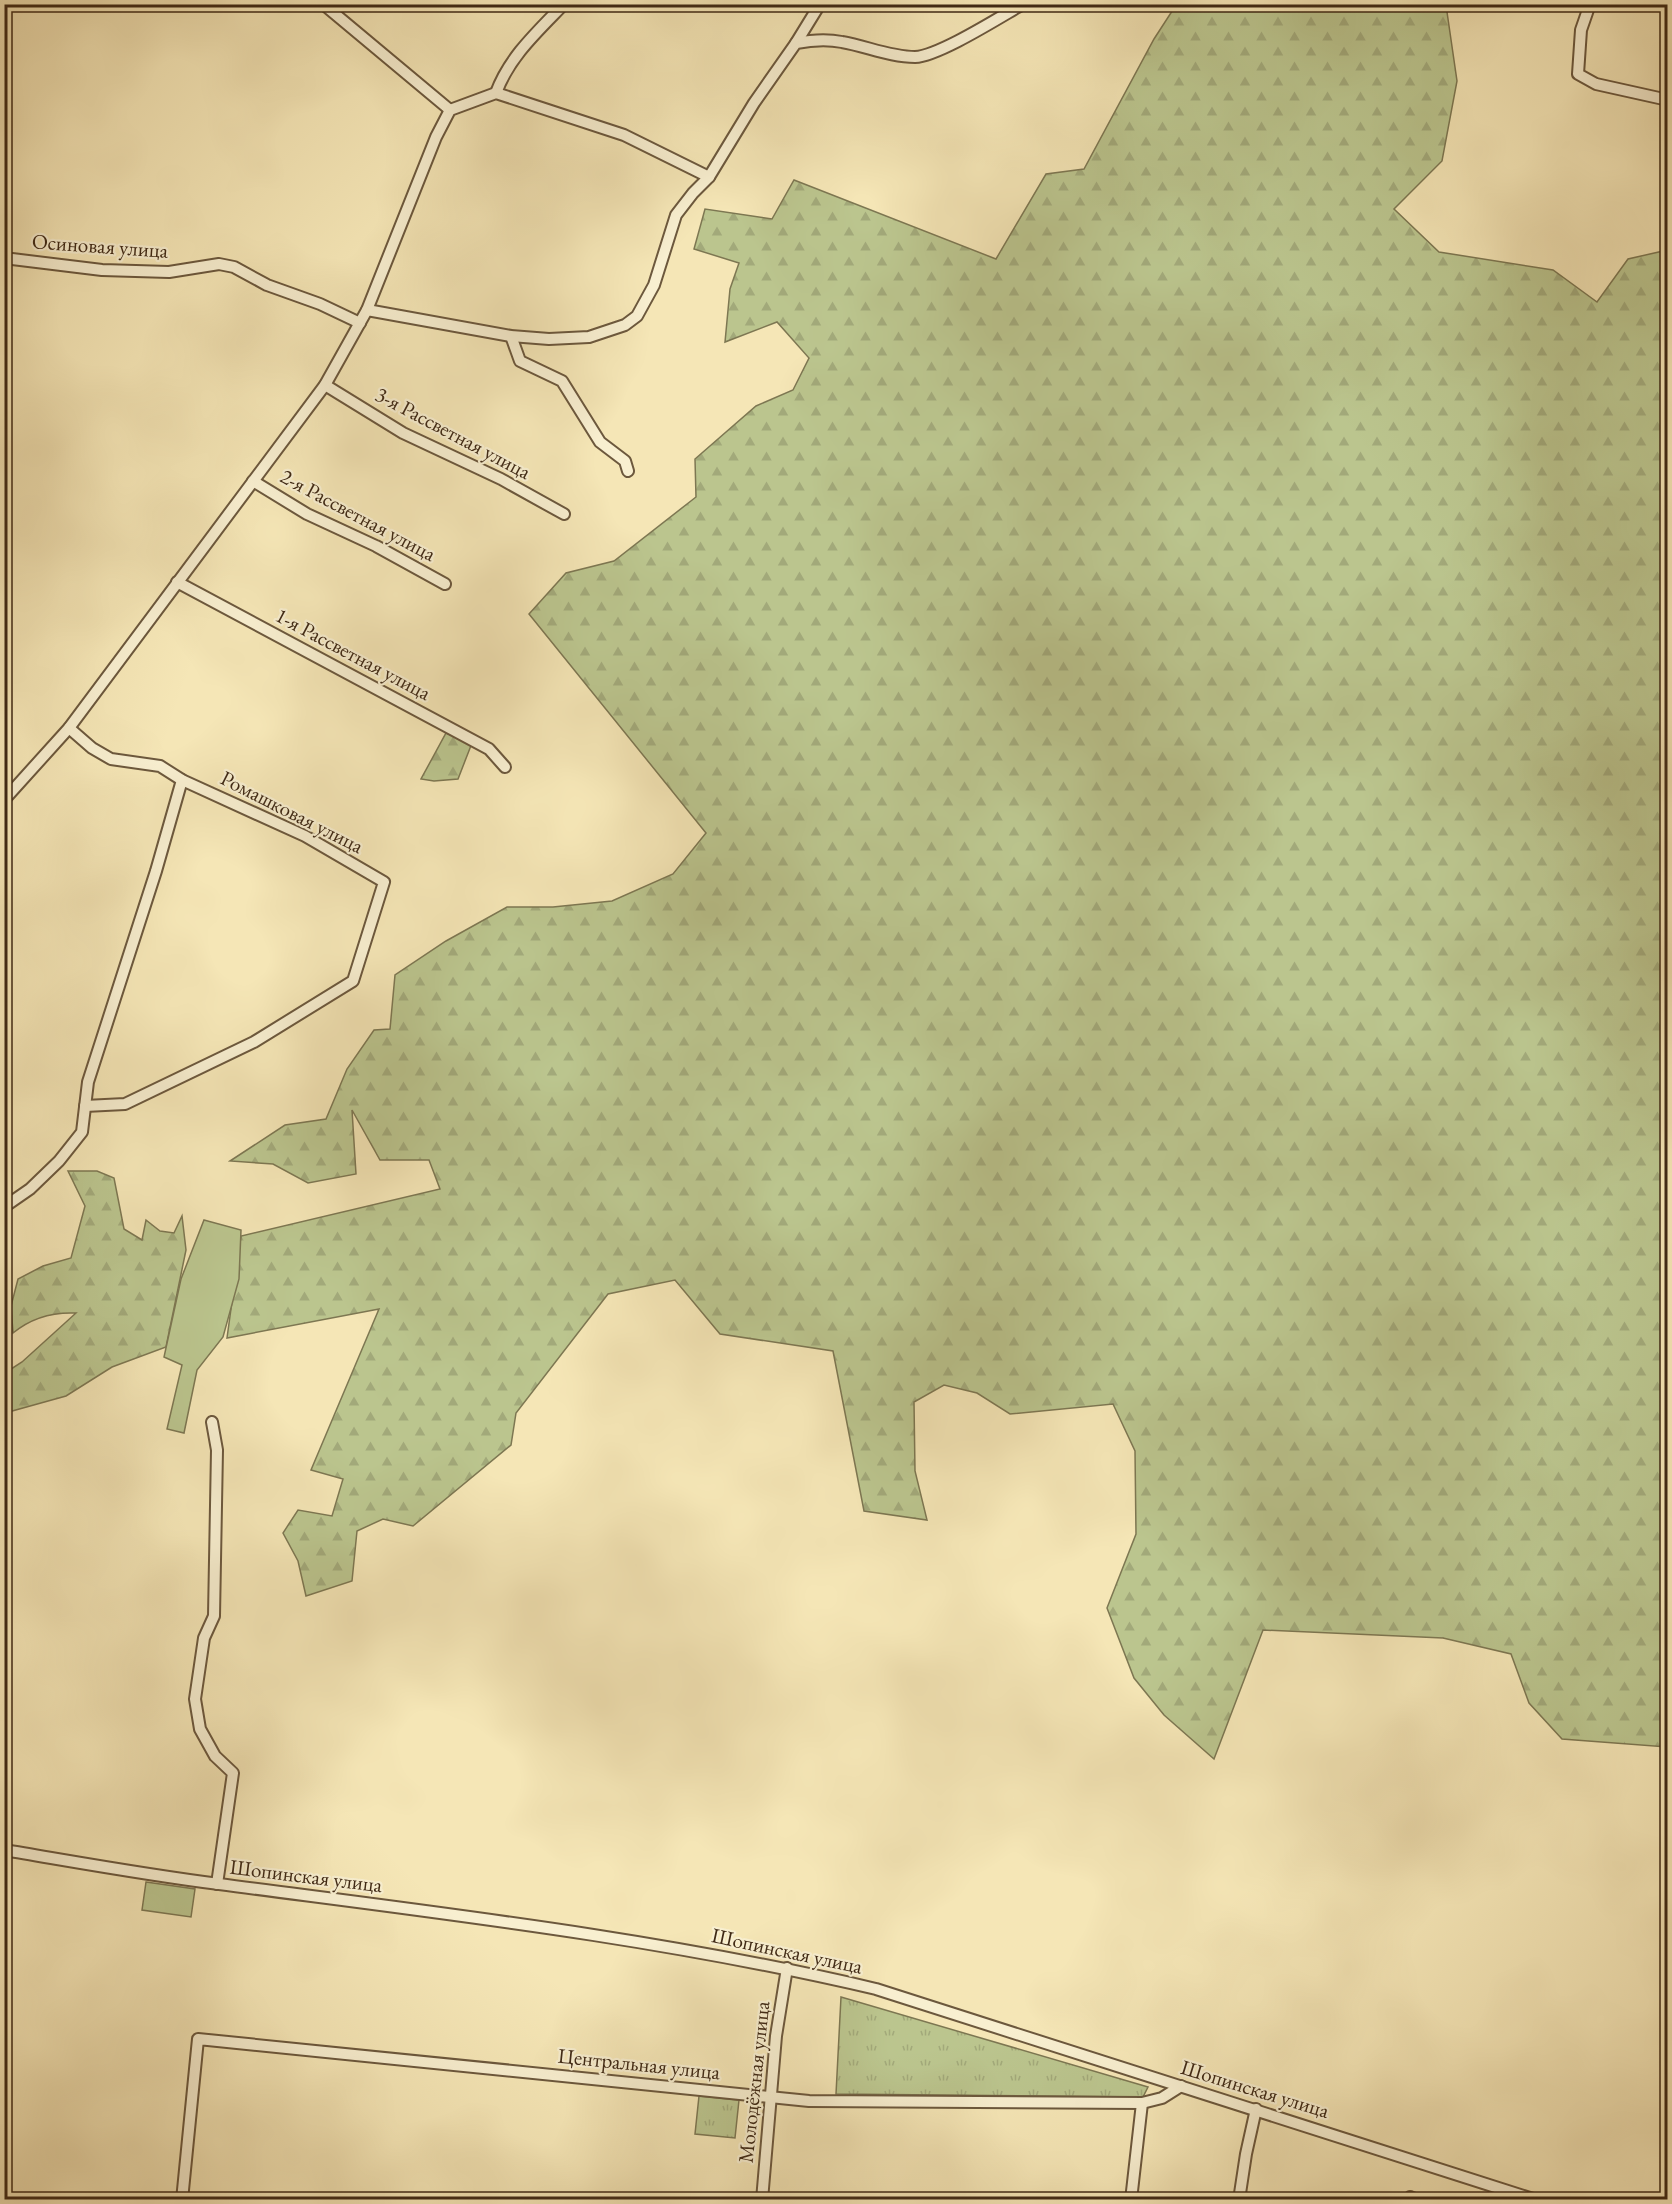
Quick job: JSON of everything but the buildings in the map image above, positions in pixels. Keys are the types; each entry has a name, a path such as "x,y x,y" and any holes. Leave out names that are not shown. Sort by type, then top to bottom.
{"street":[{"path":"323,4 450,111"},
{"path":"496,93 501,80 520,50 564,4"},
{"path":"367,310 511,336 549,339 579,337 616,329 637,316 654,285 676,215 709,177 754,103 820,4"},
{"path":"796,43 816,40 843,42 917,57 950,45 1023,4"},
{"path":"1590,4 1581,30 1578,74 1596,84 1668,100"},
{"path":"4,800 69,729 325,385 367,310 436,137 450,111 496,93 624,135 709,177"},
{"name":"Осиновая улица","path":"4,258 102,270 169,272 219,264 234,267 267,285 320,304 360,323"},
{"path":"511,336 520,361 562,381 600,442 625,461 628,471"},
{"name":"3-я Рассветная улица","path":"325,385 403,433 501,479 564,514"},
{"name":"2-я Рассветная улица","path":"253,481 307,514 376,546 445,584"},
{"name":"1-я Рассветная улица","path":"177,582 489,749 506,767"},
{"name":"Ромашковая улица","path":"69,729 92,748 111,759 160,766 182,780 305,836 384,882 353,981 254,1042 125,1104 85,1106"},
{"path":"4,1207 30,1189 65,1154 82,1132 88,1082 156,871 182,780"},
{"path":"212,1422 217,1450 214,1616 204,1638 195,1699 200,1729 215,1756 233,1773 217,1884"},
{"path":"4,1632 4,1695"},
{"name":"Шопинская улица","path":"4,1850 217,1884 526,1924 787,1968 876,1989 1536,2199"},
{"name":"Молодёжная улица","path":"762,2199 776,2036 787,1968"},
{"name":"Центральная улица","path":"182,2199 198,2039 771,2098 857,2102 1142,2103 1162,2098 1181,2086"},
{"path":"1131,2199 1142,2103"},
{"path":"1239,2199 1256,2109"},
{"path":"1409,2199 1417,2199"}],"green space":[{"path":"1176,5 1453,5 1447,12 1457,81 1442,161 1394,209 1439,252 1553,270 1597,302 1628,259 1663,251 1667,247 1667,1747 1562,1739 1529,1703 1511,1654 1443,1638 1263,1630 1214,1759 1164,1715 1134,1678 1107,1608 1136,1534 1135,1451 1113,1404 1010,1414 977,1393 944,1385 914,1402 915,1471 927,1520 864,1511 833,1351 720,1334 675,1280 608,1294 516,1413 511,1445 413,1526 383,1519 357,1531 352,1581 306,1596 298,1561 283,1533 298,1510 332,1516 343,1479 311,1470 379,1309 227,1338 241,1236 440,1189 429,1160 380,1160 352,1110 356,1174 308,1183 273,1164 230,1161 285,1125 326,1119 347,1069 374,1030 390,1029 395,975 446,941 507,907 553,907 612,901 673,874 706,833 529,614 566,573 614,561 696,497 695,459 756,406 793,390 809,358 777,322 725,342 730,289 739,263 694,249 705,209 772,219 794,180 996,259 1046,174 1084,169 1154,39"},
{"path":"446,733 472,743 458,779 434,781 421,779"},
{"path":"68,1171 97,1171 114,1178 124,1229 142,1240 146,1220 160,1231 174,1233 182,1216 186,1250 166,1347 112,1367 66,1396 5,1413 5,1373 22,1362 76,1313 43,1317 27,1323 13,1333 11,1306 18,1279 43,1266 71,1258 85,1206"},
{"path":"204,1220 241,1230 239,1279 223,1337 197,1370 184,1433 167,1429 182,1365 164,1357 181,1279"},
{"path":"146,1882 195,1889 191,1917 142,1910"},
{"path":"841,1997 1148,2087 1143,2097 836,2094"},
{"path":"699,2096 739,2100 735,2138 695,2134"}]}
